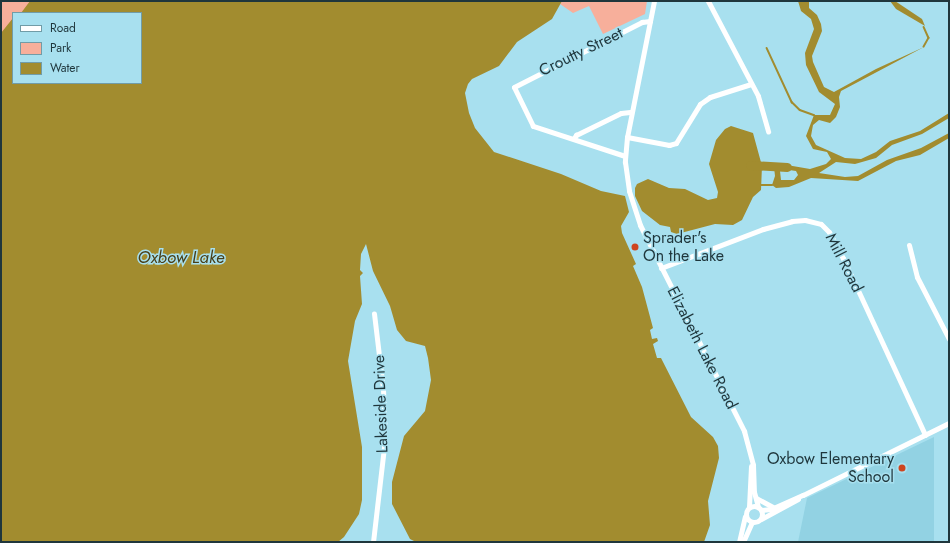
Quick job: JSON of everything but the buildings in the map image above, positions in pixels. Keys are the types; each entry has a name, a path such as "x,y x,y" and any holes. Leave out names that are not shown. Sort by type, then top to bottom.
{"street":[{"name":"Elizabeth Lake Road","path":"654,1 630,112 625,156 633,207 662,268 742,426 752,464 756,498 760,508 760,519"},
{"path":"708,1 758,96 768,132"},
{"name":"Croutty Street","path":"574,138 529,123 514,87 642,22 650,21"},
{"path":"627,137 669,145 676,144 700,104 710,97 751,84"},
{"path":"625,156 574,138 576,135 621,113 630,112"},
{"name":"Mill Road","path":"662,268 785,223 805,220 821,224 829,232 843,258 925,435"},
{"path":"909,245 917,277 949,339"},
{"name":"Lakeside Drive","path":"373,542 385,439 383,389 374,314"},
{"path":"743,542 752,522 803,495 949,423"},
{"name":"Elizabeth Lake Road","path":"745,517 749,507 752,464"},
{"path":"749,507 774,507 803,495"},
{"path":"756,498 763,504 774,507"},
{"path":"738,542 745,517 752,522"}],"shaded area":[{"name":"Oxbow Elementary School","path":"934,437 934,542 798,542 807,498"}],"green space":[{"path":"1,1 73,1 66,12 12,12 13,84 1,108"},
{"path":"562,1 647,1 645,14 603,34 589,6 573,13 560,4"}],"water":[{"name":"Oxbow Lake","path":"30,1 562,1 552,19 517,42 499,66 472,79 468,84 465,93 469,113 475,128 494,152 561,174 601,191 625,196 629,212 621,226 622,233 636,264 633,266 642,287 653,328 650,330 652,339 657,338 658,341 653,344 657,358 661,358 691,417 713,437 718,446 719,458 708,501 710,525 704,542 416,542 410,539 392,504 392,482 404,436 425,411 431,380 428,358 425,346 406,341 397,330 390,306 373,271 366,244 361,254 360,270 363,273 360,276 362,304 355,321 348,361 362,447 362,500 359,514 344,537 338,542 1,542 1,33 12,19 12,84 142,84 142,12 22,12"},
{"path":"798,1 809,1 809,8 817,15 821,24 822,31 812,56 813,62 824,87 834,92 876,69 924,47 841,91 839,97 840,107 836,117 830,123 819,120 813,125 811,136 816,145 845,158 861,159 876,152 890,141 920,131 949,113 949,118 922,134 892,145 876,158 855,164 836,162 819,173 845,177 858,176 887,160 921,148 949,133 949,138 920,155 896,161 858,181 811,178 789,187 776,188 772,185 775,176 774,167 781,164 810,169 826,164 831,159 827,152 813,149 806,136 814,115 830,115 835,104 819,92 806,65 805,53 814,29 811,19 801,11","holes":["782,169 796,171 798,175 794,180 781,180 780,171"]},
{"path":"890,1 895,1 922,19 925,26 896,9"},
{"path":"731,126 753,133 762,166 761,190 753,197 742,220 733,225 715,224 677,234 671,232 670,227 660,225 642,211 635,196 635,188 637,184 648,179 669,188 685,189 708,200 717,198 718,192 709,164 716,140 725,129"}],"waterway":[{"path":"924,27 929,38 924,47"},
{"path":"767,48 792,102 800,110 814,115"},
{"path":"750,165 787,167"},
{"path":"761,185 772,185"}],"place":[{"name":"Sprader's On the Lake","path":"635,247"},
{"name":"Oxbow Elementary School","path":"902,468"}]}
